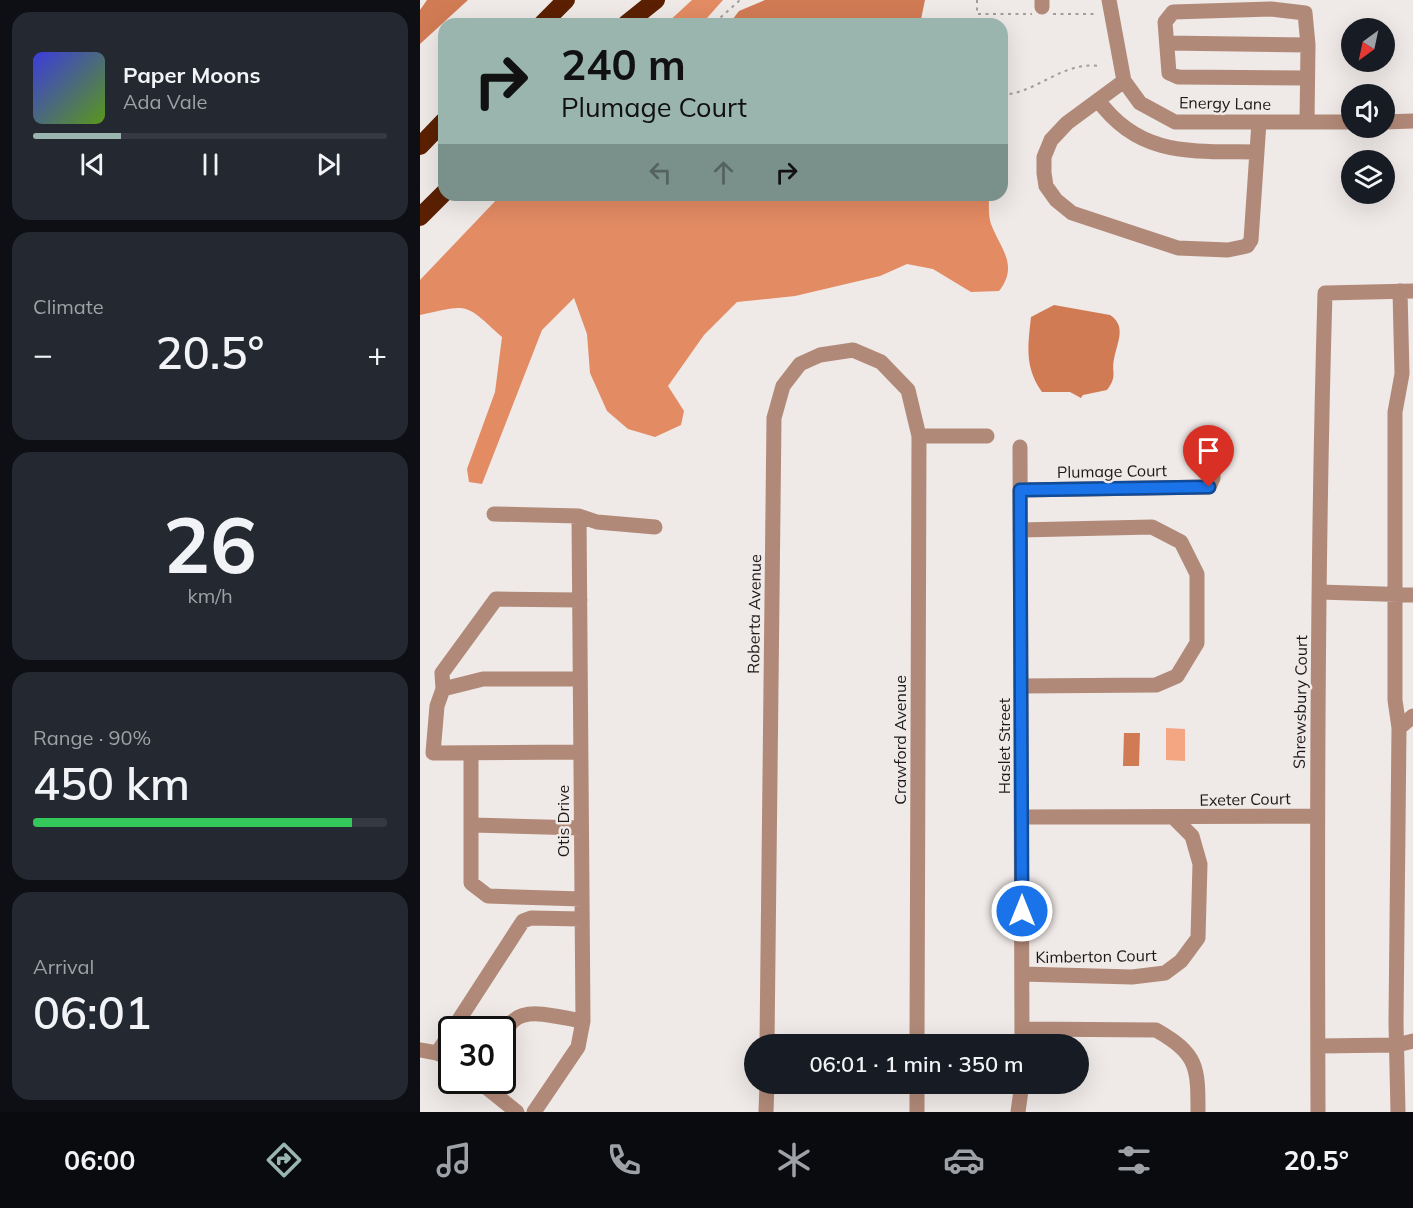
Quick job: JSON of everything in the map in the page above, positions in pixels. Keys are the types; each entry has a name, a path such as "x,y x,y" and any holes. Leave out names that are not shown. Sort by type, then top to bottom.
{"highway":[{"path":"548,18 566,0"},
{"path":"620,18 638,0"},
{"path":"634,18 656,0"},
{"path":"420,146 438,127"},
{"path":"420,217 438,199"}],"street":[{"name":"Energy Lane","path":"1109,0 1124,81 1140,103 1175,122 1341,122"},
{"path":"1306,78 1178,77 1168,73 1165,22 1173,12 1271,9 1305,13 1308,45 1306,122"},
{"path":"1167,43 1308,45"},
{"path":"1124,81 1067,123 1051,140 1044,157 1046,186 1056,200 1072,213 1178,248 1228,250 1247,246 1251,240 1259,122"},
{"path":"1098,100 1108,114 1127,131 1151,144 1182,150 1257,152"},
{"path":"1395,122 1413,121"},
{"path":"1398,1112 1397,952 1406,848 1399,728 1395,700 1395,412 1402,374 1407,291"},
{"name":"Shrewsbury Court","path":"1318,1112 1316,816 1325,293 1407,291"},
{"name":"Roberta Avenue","path":"767,1034 774,418 783,386 800,364 820,355 853,350 881,362 909,390 919,436"},
{"path":"919,436 987,436"},
{"name":"Crawford Avenue","path":"917,1034 919,436"},
{"name":"Haslet Street","path":"1020,447 1022,1034"},
{"name":"Plumage Court","path":"1020,490 1209,487 1213,478 1213,458"},
{"path":"494,514 579,516 597,522 655,527"},
{"name":"Otis Drive","path":"534,1112 578,1047 583,1022 579,516"},
{"path":"1020,530 1152,527 1181,542 1197,574 1197,643 1177,676 1156,685 1021,686"},
{"path":"1320,592 1413,594"},
{"path":"580,600 496,599 442,673 443,689 437,706 432,753 581,752"},
{"path":"443,689 483,679 580,679"},
{"path":"1399,728 1413,716"},
{"path":"471,753 471,882 488,896 582,899"},
{"name":"Exeter Court","path":"1174,818 1316,816"},
{"path":"1022,817 1174,818"},
{"name":"Kimberton Court","path":"1022,974 1132,977 1165,973 1181,961 1198,938 1200,864 1192,836 1174,818"},
{"path":"472,825 581,828"},
{"path":"461,1016 523,921 531,918 582,919"},
{"path":"1397,952 1413,953"},
{"path":"516,1019 522,1015 532,1014 583,1022"},
{"path":"1067,1034 1156,1030 1174,1040 1192,1058 1198,1081 1198,1112"},
{"path":"1318,1046 1397,1045 1413,1041"},
{"path":"420,1050 437,1053"},
{"path":"494,1094 517,1112"},
{"path":"766,1112 767,1094"},
{"path":"917,1094 917,1112"},
{"path":"1018,1112 1020,1094"}],"path":[{"path":"720,18 740,0"},
{"path":"1008,95 1018,94 1065,71 1089,65 1099,66"}],"shaded area":[{"path":"427,0 468,0 448,18 438,18 438,28 420,44 420,10"},
{"path":"692,0 723,0 707,18 672,18"},
{"path":"765,0 925,0 921,18 734,18 739,11"},
{"path":"495,201 989,201 990,221 1008,265 1005,282 999,291 971,292 933,269 907,264 880,276 795,296 737,302 704,335 668,386 684,411 681,425 655,437 628,429 607,411 590,373 587,334 574,298 542,330 482,484 469,482 467,469 495,392 502,337 480,317 465,309 448,309 420,315 420,280"},
{"path":"1054,305 1110,315 1115,319 1120,335 1113,364 1113,377 1107,390 1083,395 1081,398 1070,392 1042,392 1036,383 1030,365 1028,346 1031,317"},
{"path":"1166,728 1185,729 1185,761 1166,760"},
{"path":"1124,733 1140,733 1139,766 1123,766"}],"route":[{"path":"1022,911 1020,490 1209,487"}]}
